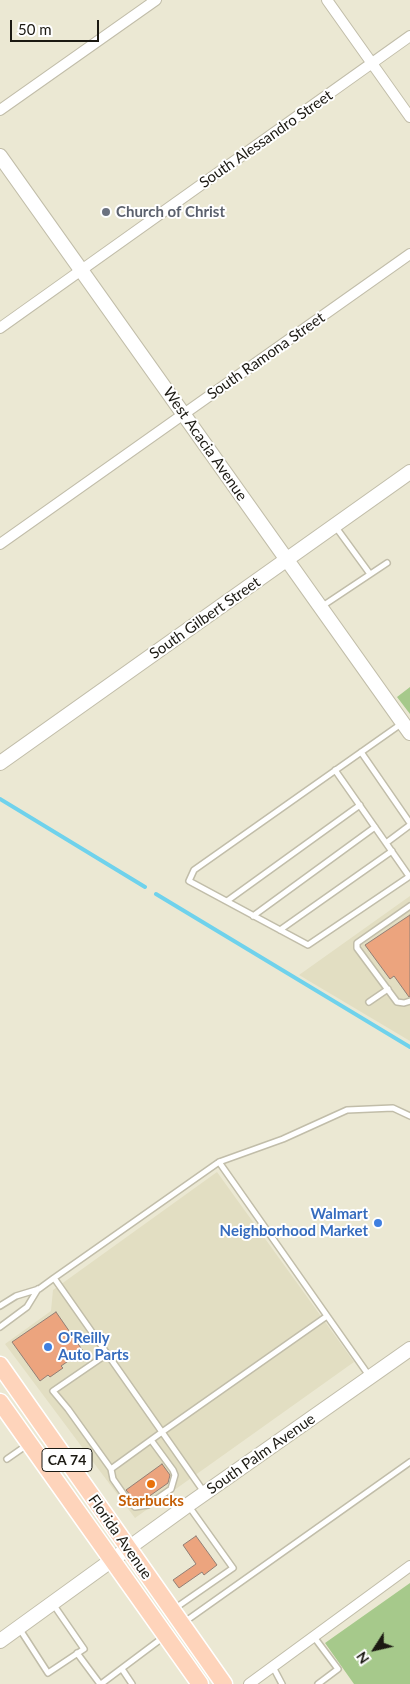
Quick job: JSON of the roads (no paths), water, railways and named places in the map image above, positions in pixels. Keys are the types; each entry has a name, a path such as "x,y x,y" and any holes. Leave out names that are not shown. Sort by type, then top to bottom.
{"main road":[{"name":"Florida Avenue","path":"0,1365 224,1684"},
{"name":"Florida Avenue","path":"0,1402 200,1684"}],"street":[{"path":"0,110 156,0"},
{"path":"327,0 410,117"},
{"name":"South Alessandro Street","path":"0,328 410,36"},
{"name":"West Acacia Avenue","path":"0,156 406,728"},
{"name":"South Ramona Street","path":"0,544 410,254"},
{"name":"South Gilbert Street","path":"0,763 410,472"},
{"name":"South Palm Avenue","path":"0,1641 188,1505 410,1350"},
{"path":"250,1684 410,1566"}],"lane":[{"path":"335,525 370,574"},
{"path":"321,607 388,563"},
{"path":"335,770 410,876 308,945 189,881 194,870 335,770 361,752 406,728"},
{"path":"361,752 410,824 386,843"},
{"path":"226,901 360,806"},
{"path":"253,916 376,828"},
{"path":"280,930 392,851"},
{"path":"410,906 357,943 357,948 397,1002 410,1002"},
{"path":"369,1002 388,989"},
{"path":"0,1306 16,1296 39,1289 219,1162 283,1139 347,1110 393,1108 410,1116"},
{"path":"219,1162 370,1378"},
{"path":"54,1278 205,1493"},
{"path":"0,1327 27,1307 39,1289"},
{"path":"111,1469 327,1316"},
{"path":"107,1354 53,1391 111,1469 113,1479 129,1502 135,1507 148,1505 171,1489 175,1475 151,1440"},
{"path":"7,1459 29,1444"},
{"path":"176,1618 410,1462"},
{"path":"176,1618 233,1568 188,1505"},
{"path":"18,1628 48,1673 84,1649 52,1603"},
{"path":"77,1653 100,1684 166,1636"},
{"path":"314,1637 338,1669 318,1684"},
{"path":"273,1667 282,1684"},
{"path":"122,1669 132,1684"}],"waterway":[{"path":"0,799 145,887"},
{"path":"156,894 410,1047"}],"place":[{"name":"Church of Christ","path":"106,212"},
{"name":"Walmart Neighborhood Market","path":"378,1223"},
{"name":"O'Reilly Auto Parts","path":"48,1347"},
{"name":"Starbucks","path":"151,1484"}]}
